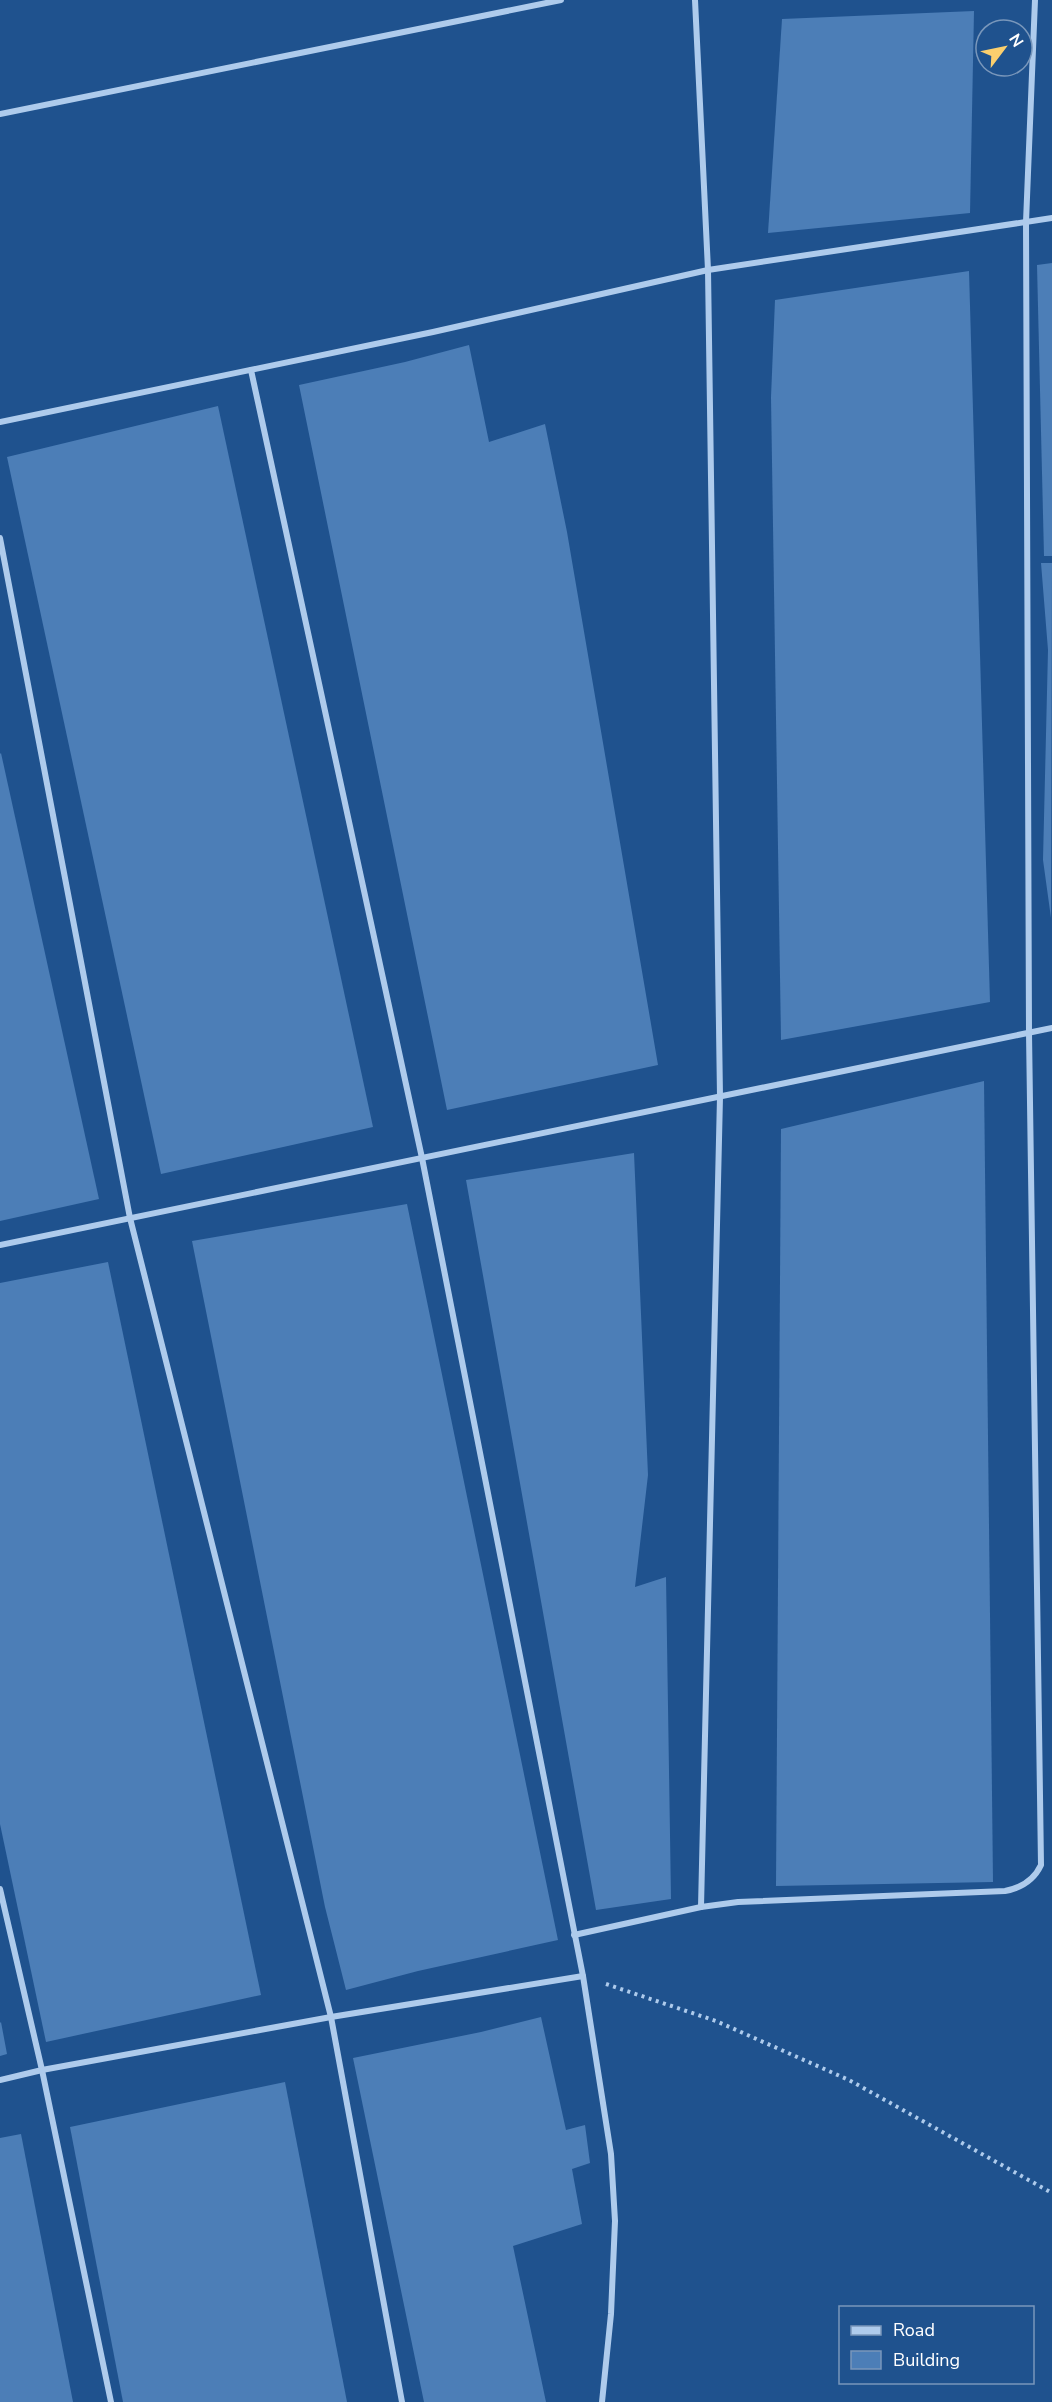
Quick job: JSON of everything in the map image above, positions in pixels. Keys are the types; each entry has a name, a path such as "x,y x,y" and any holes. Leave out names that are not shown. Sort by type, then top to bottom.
{"street":[{"path":"0,114 561,0"},
{"path":"695,0 708,270 720,1097 701,1907"},
{"path":"574,1935 701,1907 738,1902 1005,1892 1027,1883 1037,1875 1041,1866 1029,1033 1026,222 1035,0"},
{"path":"0,422 251,370 708,270 1052,218"},
{"path":"251,370 422,1158 583,1976 611,2154 615,2221 611,2314 602,2402"},
{"path":"0,538 130,1218 331,2017 402,2402"},
{"path":"0,1245 1052,1028"},
{"path":"0,1889 42,2070 111,2402"},
{"path":"0,2080 42,2070 331,2017 583,1976"}],"path":[{"path":"583,1976 716,2021 849,2080 1052,2193"}],"building":[{"path":"974,11 970,213 768,233 782,19"},
{"path":"1052,263 1052,556 1044,556 1037,265"},
{"path":"969,271 990,1002 781,1040 771,397 775,300"},
{"path":"469,345 489,442 545,424 567,532 658,1065 447,1110 299,385 405,362"},
{"path":"218,406 373,1127 161,1174 7,457"},
{"path":"1041,563 1052,563 1051,918 1043,860 1048,650"},
{"path":"0,754 99,1199 0,1221"},
{"path":"984,1081 993,1882 776,1886 781,1129"},
{"path":"634,1153 648,1475 635,1587 666,1577 671,1899 596,1910 466,1180"},
{"path":"407,1204 558,1940 418,1971 346,1990 325,1907 192,1241"},
{"path":"108,1262 261,1995 46,2042 0,1824 0,1283"},
{"path":"541,2017 566,2130 585,2125 590,2163 572,2169 582,2224 513,2246 546,2402 424,2402 353,2058 481,2032"},
{"path":"0,2023 7,2054 0,2056"},
{"path":"285,2082 347,2402 123,2402 70,2127"},
{"path":"21,2134 73,2402 0,2402 0,2138"}]}
